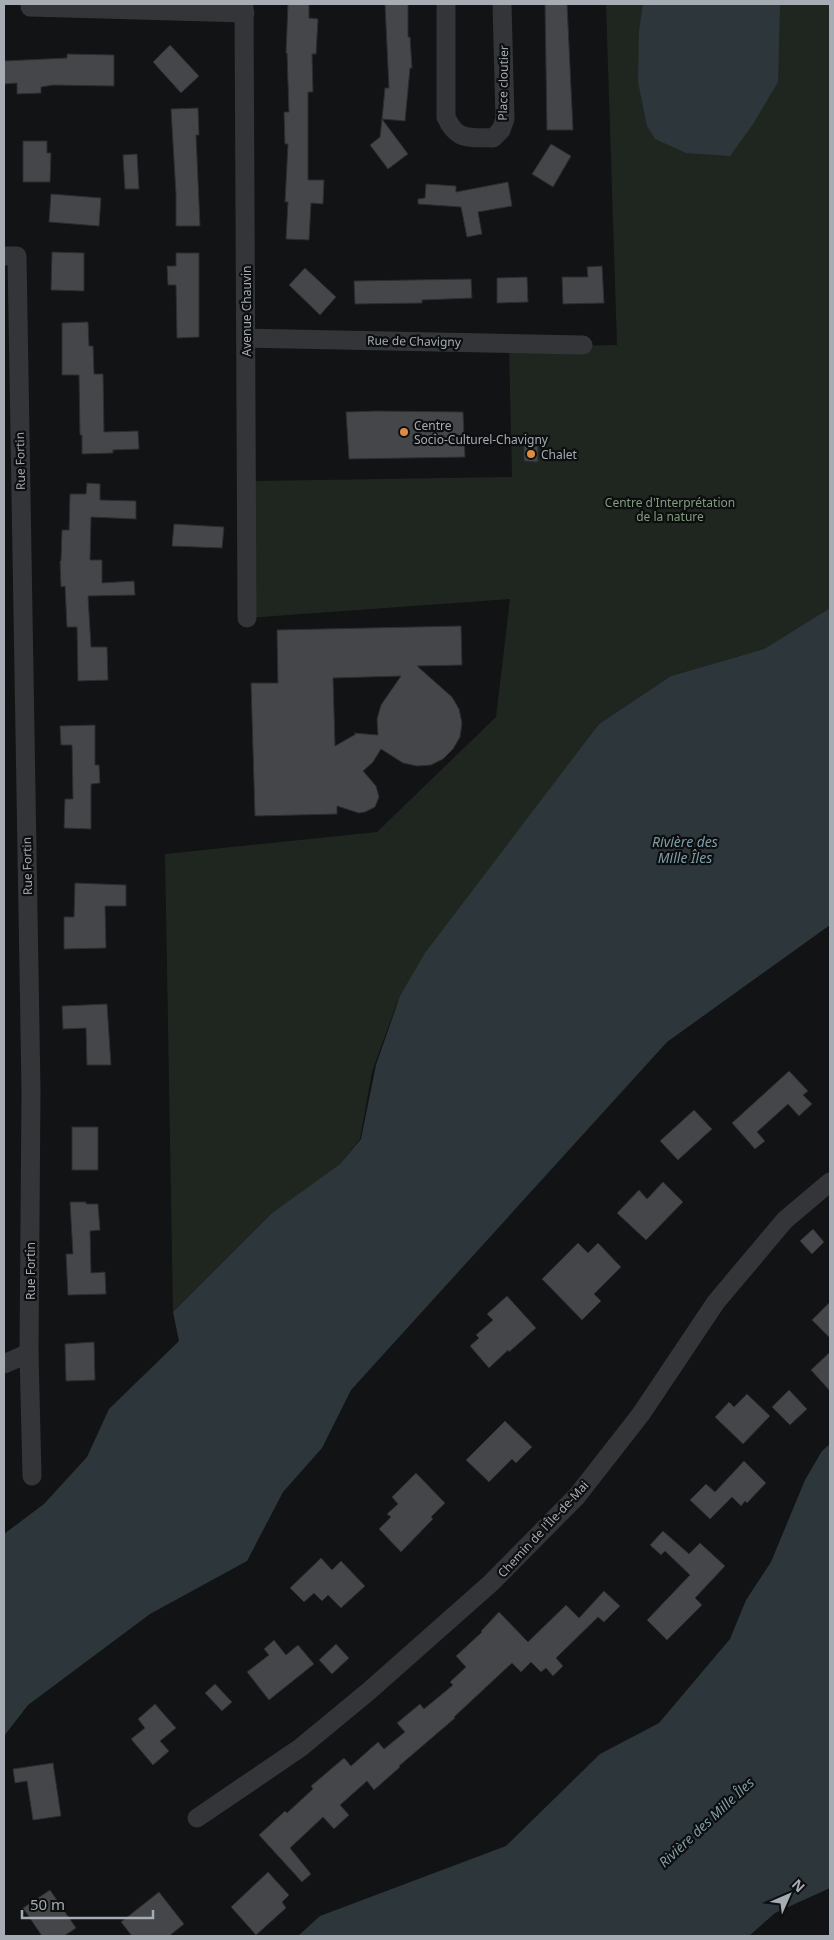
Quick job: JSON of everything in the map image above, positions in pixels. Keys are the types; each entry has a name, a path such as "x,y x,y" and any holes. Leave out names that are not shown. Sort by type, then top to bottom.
{"street":[{"name":"Place cloutier","path":"446,4 446,117 452,128 465,137 493,138 501,130 505,119 502,4"},
{"path":"30,7 244,8"},
{"name":"Avenue Chauvin","path":"244,8 246,618"},
{"name":"Rue Fortin","path":"10,256 31,1090 30,1353 32,1476"},
{"name":"Rue de Chavigny","path":"246,338 583,345"},
{"name":"Chemin de l'Île-de-Mai","path":"197,1818 300,1748 370,1691 491,1583 576,1496 641,1414 716,1302 785,1220 830,1182"},
{"path":"4,1364 30,1353"}],"green space":[{"name":"Centre d'Interprétation de la nature","path":"606,4 830,4 830,608 764,649 671,676 599,724 426,956 397,1003 372,1072 360,1139 340,1164 272,1213 173,1312 165,854 377,832 496,717 510,599 248,618 248,481 512,477 509,347 617,345"}],"water":[{"path":"643,4 780,4 778,82 753,124 730,156 686,153 655,139 647,126 638,82 639,31"},
{"name":"Rivière des Mille Îles","path":"830,608 830,925 667,1042 351,1390 322,1448 283,1492 247,1561 150,1614 28,1705 4,1736 4,1534 44,1504 87,1457 109,1409 179,1341 173,1312 272,1213 340,1164 361,1139 376,1065 400,996 425,953 599,724 671,676 764,649"},
{"name":"Rivière des Mille Îles","path":"830,1444 830,1888 775,1913 749,1936 298,1936 320,1916 506,1846 600,1754 659,1723 730,1639 746,1600 771,1562 805,1480 822,1451"}],"building":[{"path":"288,4 309,4 309,18 318,19 316,54 312,54 313,92 308,92 308,180 324,180 323,204 311,203 309,240 286,239 288,202 285,202 288,144 285,144 284,112 289,112 286,53"},
{"path":"385,4 408,4 408,37 410,37 412,68 410,68 405,121 382,119 385,88 389,88"},
{"path":"545,4 567,4 573,130 547,130"},
{"path":"170,45 199,76 181,93 153,62"},
{"path":"67,54 114,55 114,86 53,85 41,87 41,93 17,94 17,83 4,84 4,61 67,58"},
{"path":"198,108 199,135 196,135 200,226 176,226 171,109"},
{"path":"382,119 408,154 388,169 370,145 380,137"},
{"path":"23,141 47,141 47,153 51,153 50,182 23,182"},
{"path":"551,144 571,156 553,187 532,174"},
{"path":"137,154 139,189 125,189 123,155"},
{"path":"508,182 512,206 478,212 482,234 467,237 461,207 418,204 418,199 425,198 426,184 456,186 456,192"},
{"path":"51,194 101,198 99,226 49,222"},
{"path":"52,252 84,253 84,291 51,290"},
{"path":"176,253 199,253 199,337 177,338 176,285 168,285 167,266 176,266"},
{"path":"602,266 604,303 563,304 562,277 588,277 587,267"},
{"path":"305,268 336,297 320,315 289,285"},
{"path":"527,277 528,302 497,303 497,278"},
{"path":"471,279 472,298 422,300 422,303 355,304 354,281"},
{"path":"88,322 89,346 93,346 94,374 103,374 104,432 138,431 139,449 113,450 113,453 82,454 79,375 62,375 62,323"},
{"path":"346,412 463,412 465,457 349,459"},
{"name":"Chalet","path":"524,446 538,446 538,462 524,461"},
{"path":"87,483 100,484 100,500 136,501 136,519 91,517 90,560 102,560 102,583 134,581 135,595 88,596 91,647 107,647 108,680 78,681 77,627 67,627 65,586 61,587 60,561 62,530 69,530 70,494 86,494"},
{"path":"174,524 224,527 222,548 172,546"},
{"path":"461,626 462,665 417,666 452,697 459,709 462,723 460,737 453,749 443,759 431,765 417,766 403,763 381,749 373,762 363,771 376,786 379,797 375,807 365,812 359,813 337,806 337,814 255,816 251,683 278,683 277,630","holes":["401,676 381,705 377,719 378,735 354,733 356,734 335,746 333,678"]},
{"path":"95,725 95,765 99,765 100,783 91,784 91,829 64,828 65,799 73,799 72,745 61,745 60,726"},
{"path":"75,883 126,885 126,906 105,906 106,948 64,949 64,917 74,917"},
{"path":"107,1004 111,1065 87,1065 86,1028 63,1029 62,1006"},
{"path":"789,1071 808,1091 803,1095 812,1104 799,1116 788,1104 757,1132 765,1141 755,1149 732,1123"},
{"path":"694,1110 712,1129 678,1160 660,1141"},
{"path":"72,1127 98,1127 98,1170 72,1170"},
{"path":"663,1182 683,1202 646,1240 617,1213 639,1190 647,1199"},
{"path":"70,1202 98,1204 100,1230 90,1231 91,1273 105,1272 106,1294 68,1295 66,1254 73,1254"},
{"path":"813,1229 824,1242 812,1254 800,1241"},
{"path":"578,1243 588,1253 598,1243 621,1267 594,1294 601,1301 582,1320 542,1279"},
{"path":"507,1296 536,1328 489,1368 470,1346 479,1338 476,1335 493,1320 487,1314"},
{"path":"830,1302 830,1338 812,1320"},
{"path":"94,1342 95,1380 66,1381 65,1344"},
{"path":"830,1352 830,1391 811,1370"},
{"path":"789,1390 807,1409 790,1425 772,1407"},
{"path":"747,1394 770,1416 743,1444 715,1417 729,1402 734,1407"},
{"path":"505,1421 532,1447 516,1463 512,1459 489,1482 466,1460"},
{"path":"744,1461 766,1483 747,1503 745,1501 741,1506 732,1497 710,1519 690,1500 706,1484 715,1492"},
{"path":"416,1473 445,1503 431,1517 433,1519 401,1552 379,1529 391,1517 387,1514 398,1504 392,1497"},
{"path":"663,1531 689,1554 700,1543 725,1566 695,1598 702,1605 667,1640 647,1620 690,1575 665,1551 661,1555 650,1545"},
{"path":"321,1558 332,1570 341,1561 365,1586 341,1608 328,1595 322,1601 314,1593 304,1602 290,1588"},
{"path":"604,1591 620,1606 604,1622 598,1617 556,1658 563,1666 553,1676 546,1668 541,1672 531,1662 521,1672 512,1663 455,1718 374,1790 367,1781 340,1805 349,1815 334,1829 323,1817 290,1848 311,1874 302,1882 259,1835 285,1811 287,1813 313,1789 311,1786 344,1758 351,1766 378,1742 384,1749 405,1732 397,1723 420,1704 424,1709 453,1685 450,1682 466,1667 456,1656 482,1632 499,1612 528,1642 566,1605 579,1618"},
{"path":"274,1640 286,1655 298,1645 314,1664 269,1700 247,1672 269,1655 264,1649"},
{"path":"336,1644 349,1658 332,1674 319,1660"},
{"path":"215,1684 232,1702 222,1711 205,1693"},
{"path":"155,1704 176,1728 160,1741 169,1751 153,1765 131,1739 145,1728 138,1719"},
{"path":"53,1763 61,1816 33,1820 27,1781 15,1783 13,1769"},
{"path":"268,1872 289,1895 282,1902 286,1908 256,1935 231,1907"},
{"path":"50,1890 76,1928 64,1936 42,1936 23,1908"},
{"path":"159,1892 184,1924 169,1936 132,1936 121,1922"}],"place":[{"name":"Centre Socio-Culturel-Chavigny","path":"404,432"},
{"name":"Chalet","path":"531,454"}]}
